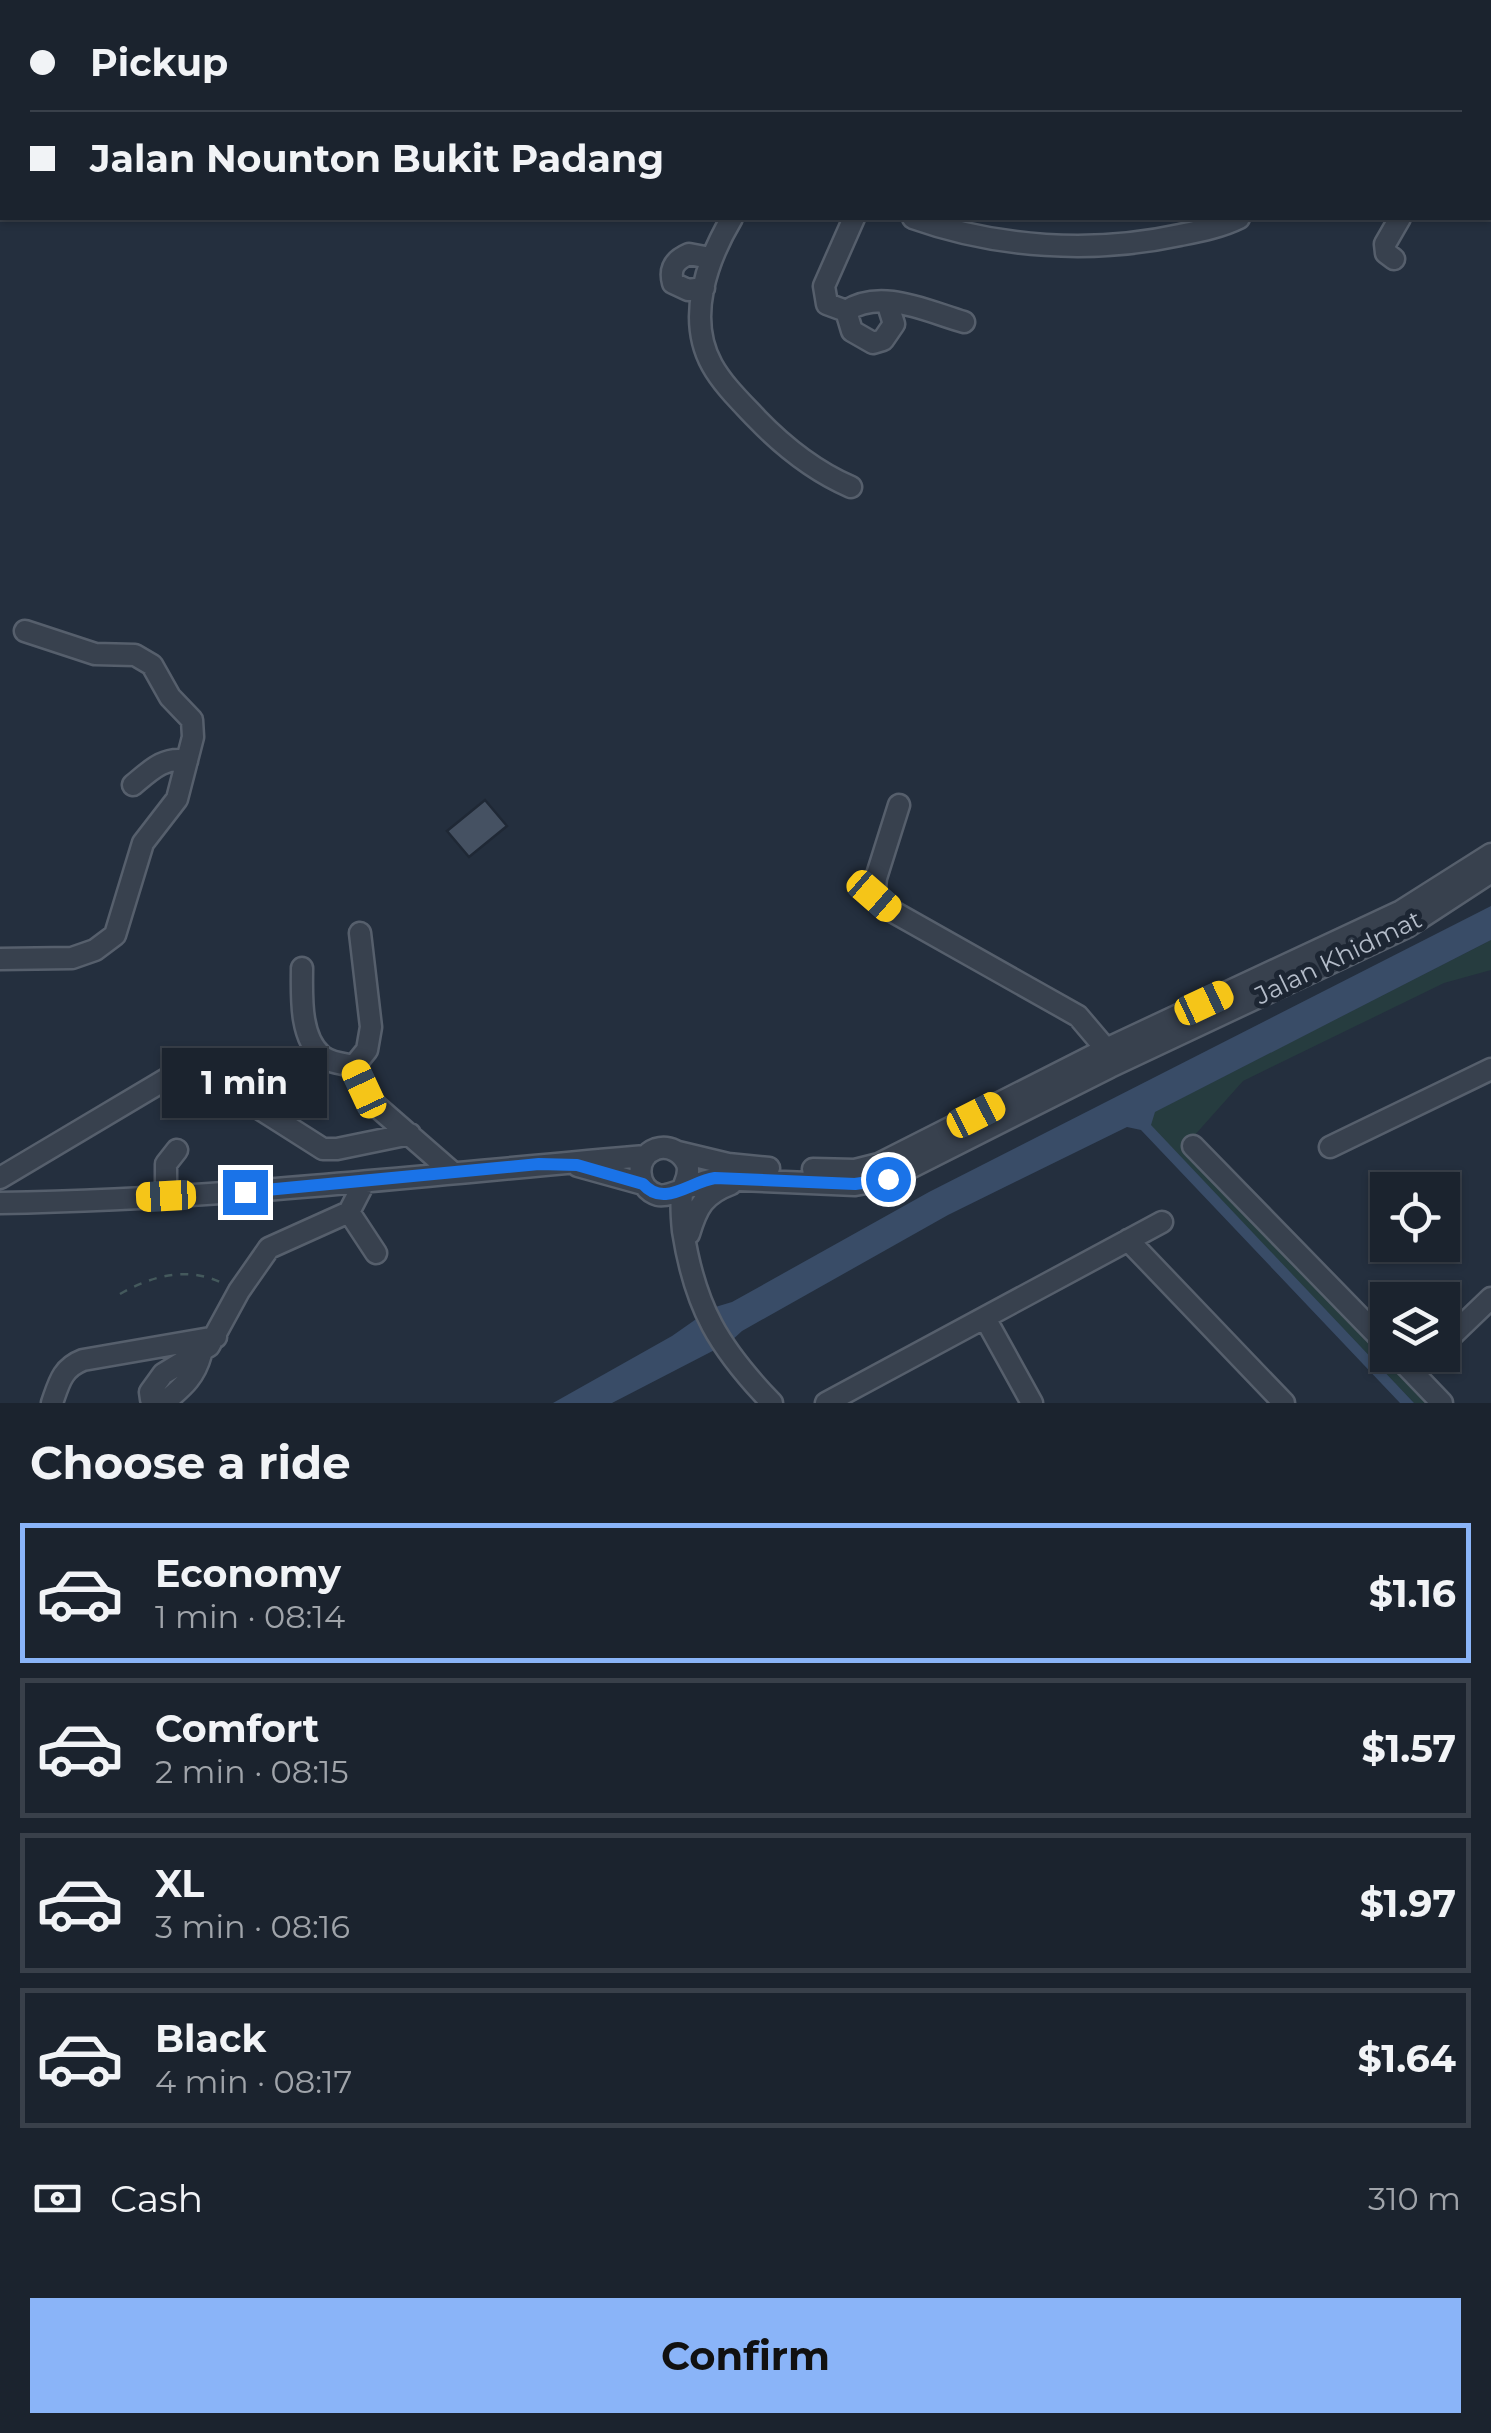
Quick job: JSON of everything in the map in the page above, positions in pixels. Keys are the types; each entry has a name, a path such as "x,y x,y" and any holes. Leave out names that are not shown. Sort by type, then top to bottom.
{"street":[{"path":"731,220 710,258 701,311 703,342 712,366 766,428 818,472 851,487"},
{"path":"853,220 824,286 828,304 846,311 860,302 887,302 964,322"},
{"path":"920,220 983,238 1094,246 1155,240 1235,220"},
{"path":"1394,259 1386,253 1386,244 1399,220"},
{"path":"704,288 680,288 673,283 672,267 676,260 689,254 710,258"},
{"path":"846,311 852,331 873,343 884,340 894,324 887,302"},
{"path":"0,959 72,958 95,950 115,935 143,843 177,799 193,737 192,720 170,697 152,665 134,656 96,654 24,631"},
{"path":"133,785 173,758 188,760"},
{"path":"899,804 874,896 890,910 1078,1016 1106,1049"},
{"path":"0,1203 166,1196 539,1164 577,1165 646,1156 660,1148 735,1165 863,1169 1401,910 1491,854"},
{"name":"Jalan Khidmat","path":"682,1188 715,1178 855,1184 888,1179 1406,926 1491,872"},
{"path":"354,1066 371,1038 360,933"},
{"path":"302,968 304,1021 315,1048 330,1061 354,1066"},
{"path":"354,1066 374,1104 452,1172"},
{"path":"1330,1147 1491,1069"},
{"path":"0,1178 168,1078 193,1074 214,1079 323,1149 410,1134"},
{"path":"1193,1146 1370,1328"},
{"path":"166,1196 166,1164 177,1150"},
{"path":"678,1152 688,1170 682,1188 685,1236 704,1312 722,1346 772,1403"},
{"path":"646,1156 640,1169 648,1189 685,1236"},
{"path":"577,1165 670,1195 682,1188"},
{"path":"685,1236 706,1196 748,1180"},
{"path":"200,1354 216,1337 239,1291 269,1248 349,1212 364,1182"},
{"path":"349,1212 376,1253"},
{"path":"826,1403 1162,1222"},
{"path":"1128,1240 1284,1403"},
{"path":"1460,1328 1491,1298"},
{"path":"984,1318 1032,1403"},
{"path":"52,1403 61,1376 69,1366 83,1360 216,1337"},
{"path":"1414,1373 1442,1403"}],"path":[{"path":"120,1294 151,1278 176,1274 212,1278 239,1291"}],"green space":[{"path":"1491,940 1491,970 1444,983 1243,1081 1185,1146 1370,1338 1370,1357 1150,1125 1154,1112"},
{"path":"1385,1372 1402,1372 1432,1403 1414,1403"}],"water":[{"path":"1491,906 1491,940 1155,1112 1151,1125 1370,1356 1370,1371 1141,1130 1127,1127 948,1215 742,1331 730,1342 612,1403 553,1403 672,1336 712,1308 732,1302 929,1192"},
{"path":"1371,1372 1385,1372 1414,1403 1400,1403"}],"building":[{"path":"485,800 507,826 469,857 447,831"}],"route":[{"path":"245,1192 539,1164 577,1165 643,1184 662,1196 715,1178 855,1184 888,1179"}]}
